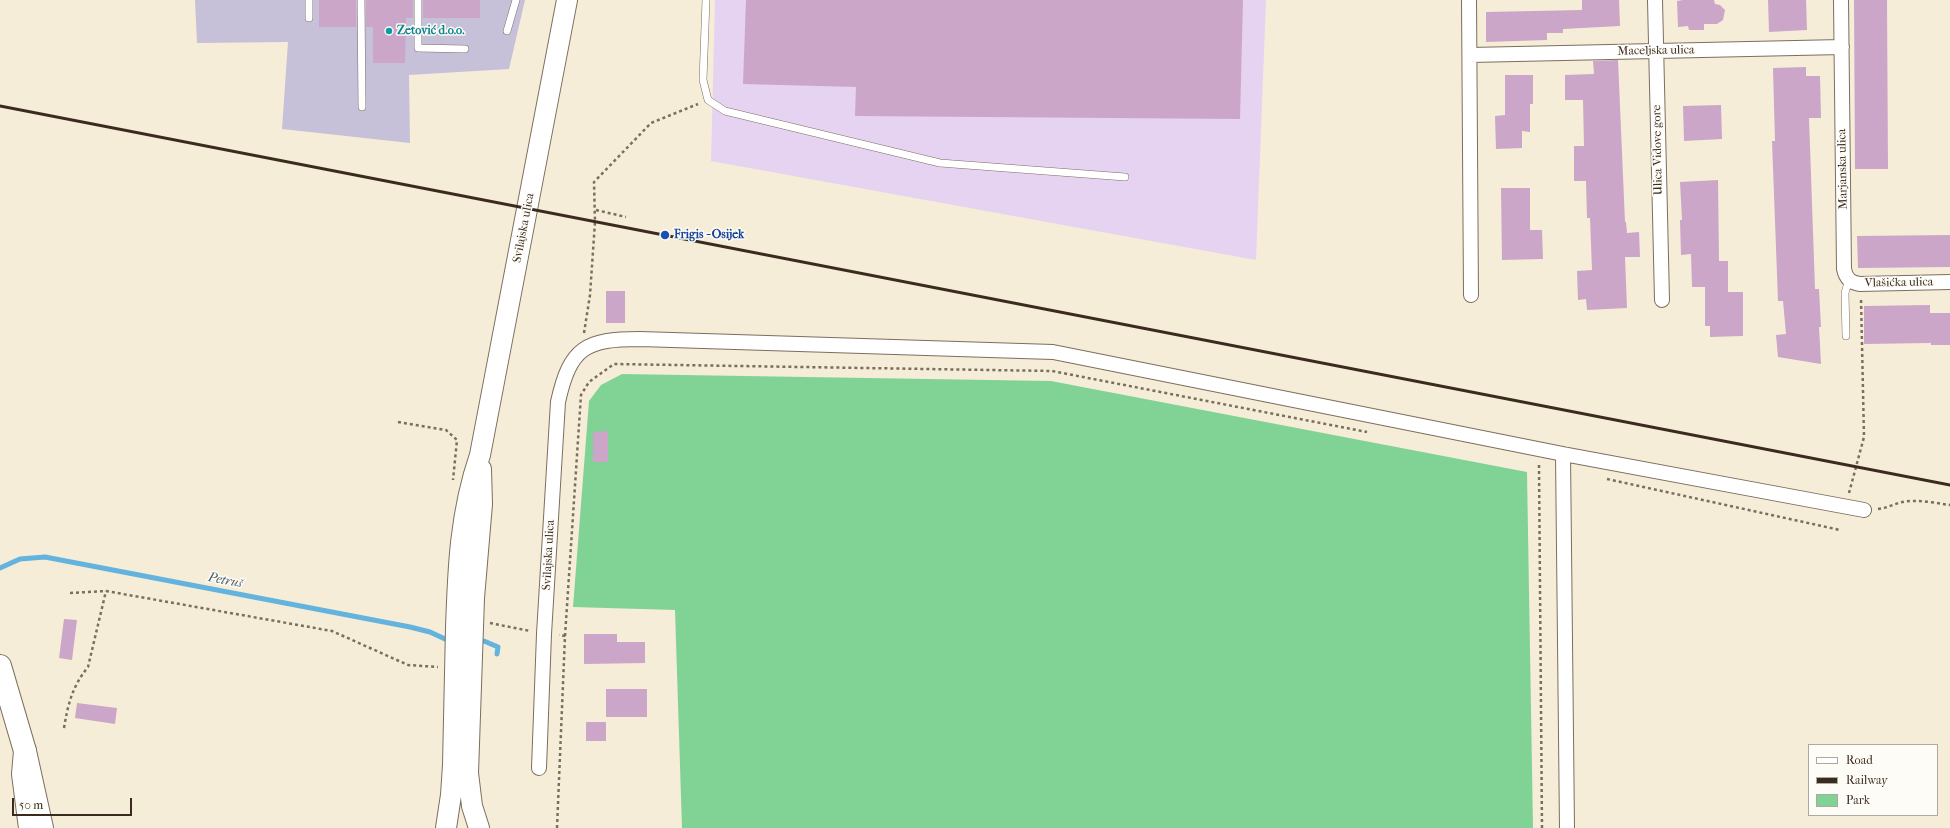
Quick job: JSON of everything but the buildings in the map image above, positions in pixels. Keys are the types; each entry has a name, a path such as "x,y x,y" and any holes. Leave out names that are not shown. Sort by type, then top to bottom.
{"main road":[{"name":"Svilajska ulica","path":"446,828 449,814 452,772 461,536 470,485 480,455 567,0"},
{"name":"Svilajska ulica","path":"478,828 472,806 468,773 474,598 482,504 480,455"},
{"path":"0,666 25,751 42,828"},
{"path":"25,751 23,774 30,828"}],"street":[{"path":"1469,0 1471,295"},
{"name":"Ulica Vidove gore","path":"1655,0 1662,300"},
{"name":"Marjanska ulica","path":"1841,0 1844,269 1854,282"},
{"name":"Maceljska ulica","path":"1470,55 1842,47"},
{"name":"Vlašićka ulica","path":"1854,282 1950,282"},
{"path":"583,350 598,342 619,339 640,339 1053,352 1563,454 1864,510"},
{"name":"Svilajska ulica","path":"539,768 544,626 558,402 563,378 570,364 583,350"},
{"path":"1563,454 1567,828"}],"lane":[{"path":"309,18 310,0"},
{"path":"361,0 362,108"},
{"path":"418,0 418,48 465,49"},
{"path":"507,31 516,0"},
{"path":"706,0 703,80 708,100 725,111 940,163 1125,177"},
{"name":"Marjanska ulica","path":"1846,336 1845,293 1854,282"}],"path":[{"path":"583,350 590,295 596,210 594,182 651,123 708,100"},
{"path":"596,210 626,217"},
{"path":"1845,506 1858,467 1864,437 1854,282"},
{"path":"565,636 581,396 589,382 614,364 1052,371 1369,432"},
{"path":"398,422 446,430 457,440 452,485"},
{"path":"1532,463 1563,470"},
{"path":"1539,465 1542,828"},
{"path":"1600,477 1840,530"},
{"path":"1864,510 1886,508 1902,502 1925,501 1950,505"},
{"path":"64,728 68,702 81,676 88,667 106,592"},
{"path":"70,593 106,592 332,631 408,666 455,668"}],"shaded area":[{"path":"195,0 525,0 509,69 409,75 410,143 282,129 288,42 197,43"},
{"path":"715,0 1266,0 1256,260 711,161"}],"green space":[{"path":"622,374 1051,381 1527,472 1533,828 682,828 675,610 573,607 589,401 601,385"}],"waterway":[{"name":"Petruš","path":"0,568 20,559 45,557 410,627 430,632 445,639"},
{"name":"Petruš","path":"484,641 498,647 497,654"}],"railway":[{"path":"0,106 1950,485"}],"place":[{"name":"Zetović d.o.o.","path":"389,31"},
{"name":"Frigis - Osijek","path":"665,235"}]}
